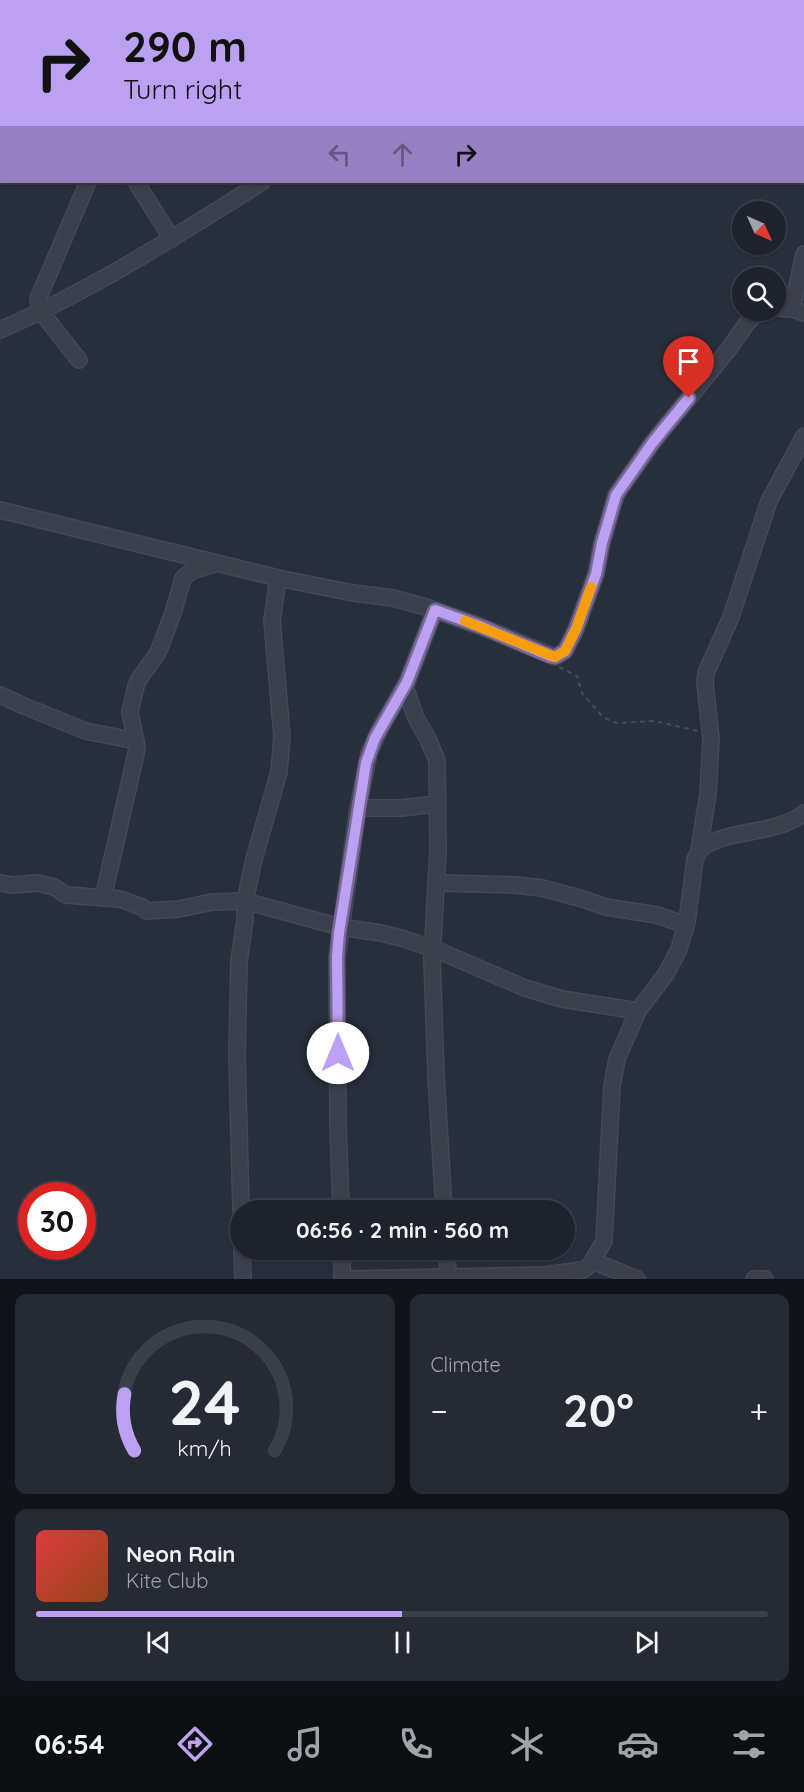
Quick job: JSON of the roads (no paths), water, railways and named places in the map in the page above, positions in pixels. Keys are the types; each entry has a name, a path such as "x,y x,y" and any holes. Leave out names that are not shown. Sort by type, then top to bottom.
{"street":[{"path":"79,360 41,312 39,299 88,183"},
{"path":"137,183 172,239"},
{"path":"0,330 41,312 172,239 260,183"},
{"path":"798,311 804,254"},
{"path":"0,510 215,564 353,593 393,598 482,627 555,657 562,654 576,629 596,574 616,495 653,442 749,321"},
{"path":"354,1279 544,1275 583,1270 593,1261 604,1241 612,1086 617,1059 638,1011 666,974 679,949 686,926 692,875 699,850 709,780 711,733 705,683 706,673 731,617 770,501 804,436"},
{"path":"103,898 136,754 136,741 130,712 136,686 157,654 171,619 180,583 192,570 215,564"},
{"path":"242,1200 237,992 245,901 254,859 277,781 281,755 282,736 272,621 278,578"},
{"path":"341,1200 337,957 358,808 369,753 381,727 405,687 435,610"},
{"path":"405,687 416,718 437,761 438,850 432,948 443,1200"},
{"path":"0,695 86,731 136,741"},
{"path":"358,808 401,808 437,804"},
{"path":"699,850 705,845 774,826 804,813"},
{"path":"0,883 13,885 37,883 54,887 66,895 120,899 142,907 146,911 179,909 212,902 245,901 340,927 381,933 432,948 525,988 562,999 638,1011"},
{"path":"437,883 515,885 548,890 606,907 643,912 686,926"},
{"path":"243,1260 243,1279"},
{"path":"342,1260 342,1279"},
{"path":"447,1260 448,1276"},
{"path":"593,1261 637,1279"},
{"path":"754,1279 765,1279"}]}
